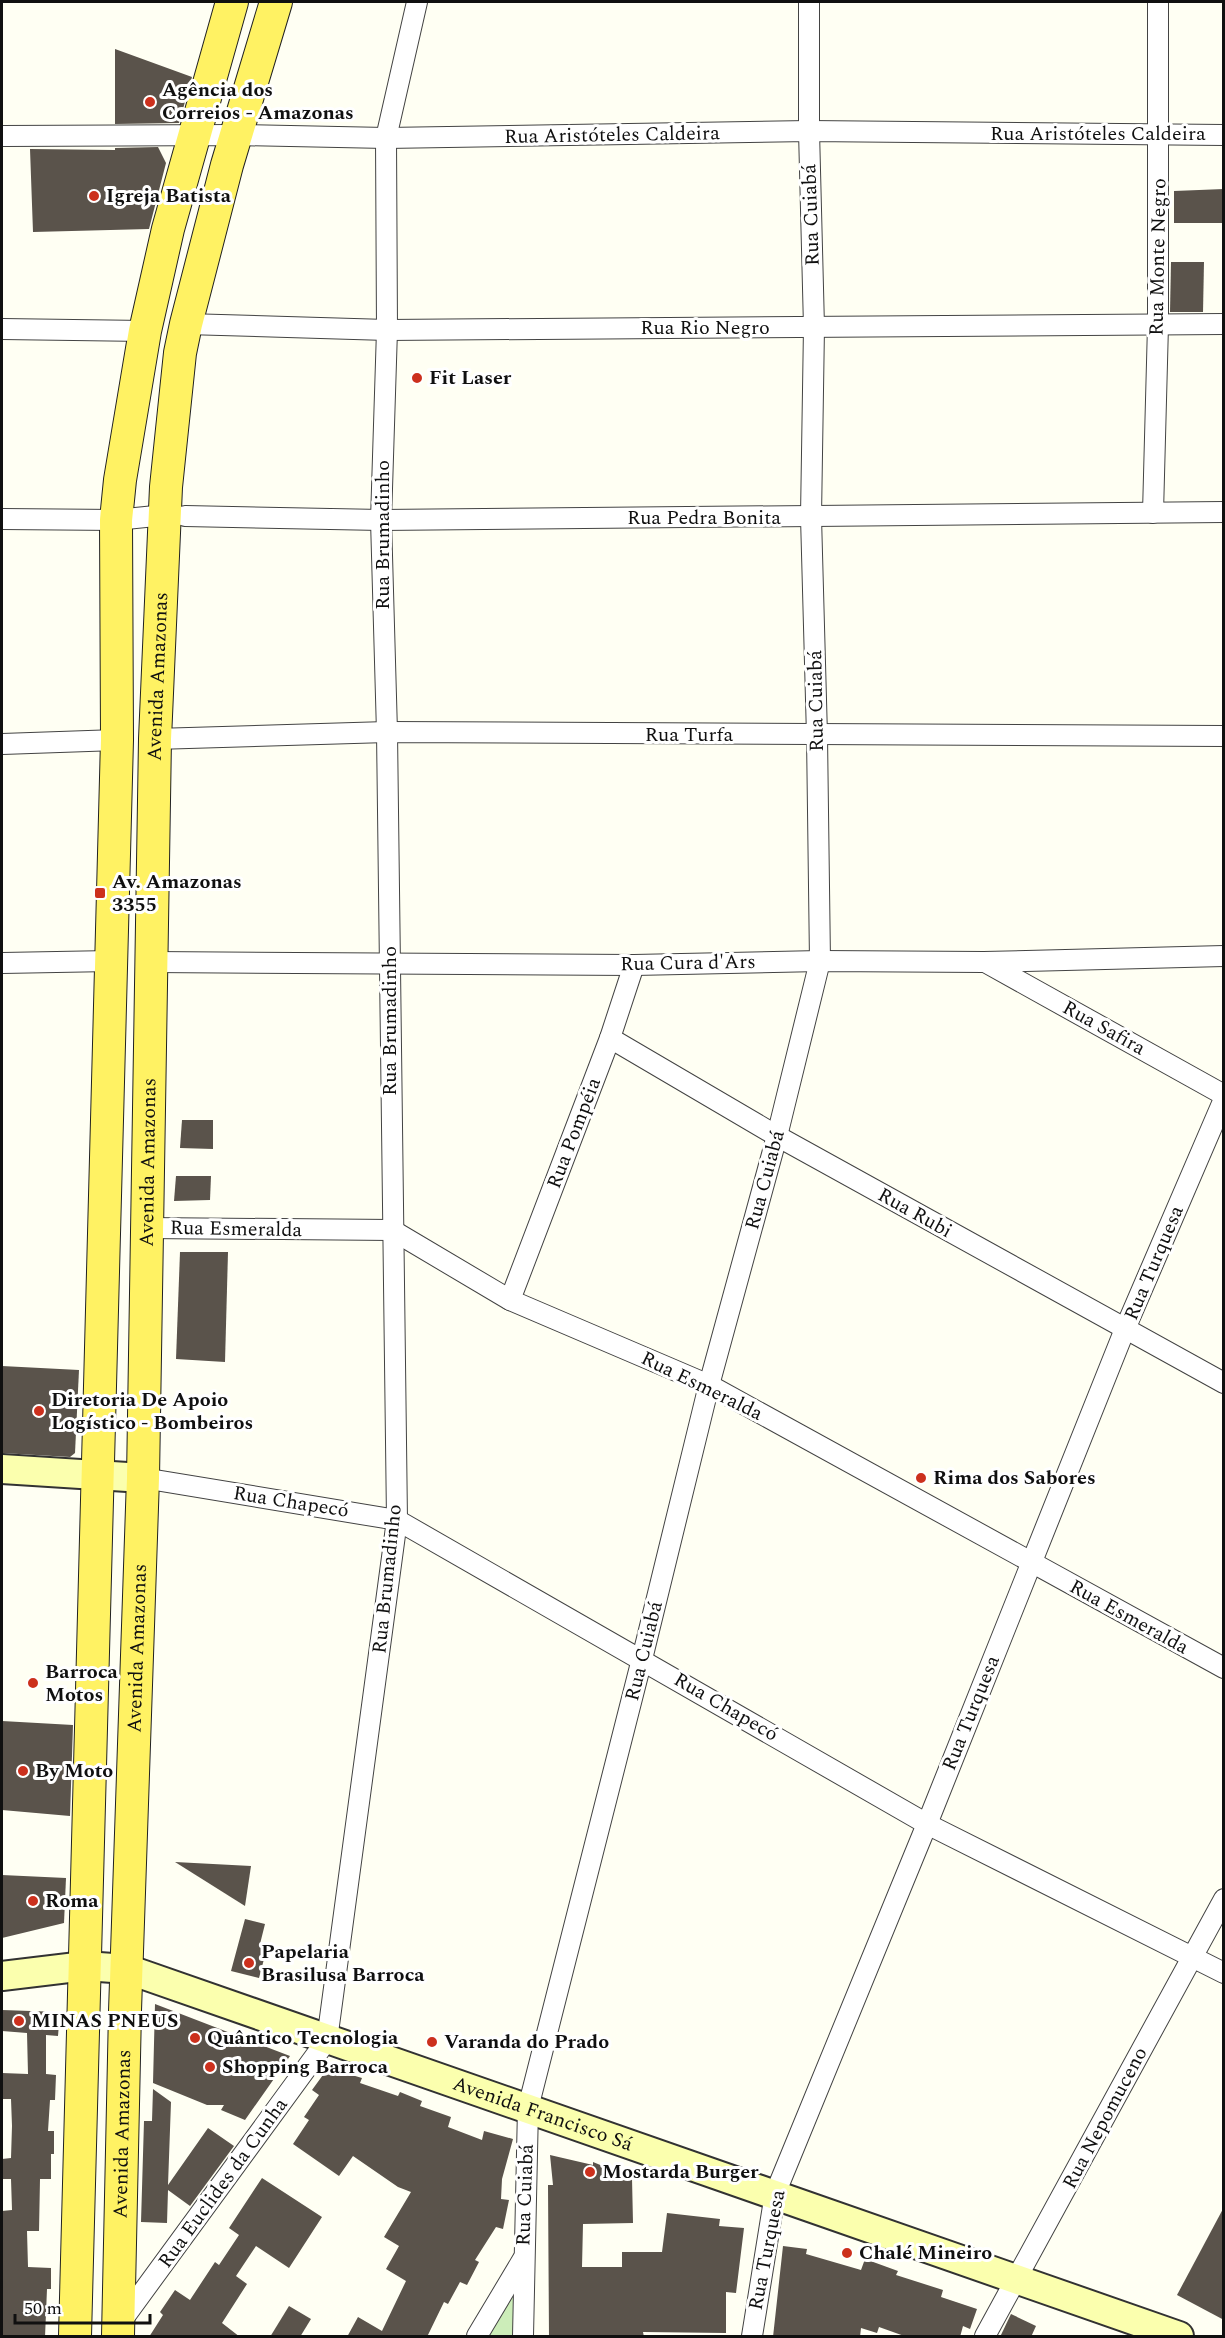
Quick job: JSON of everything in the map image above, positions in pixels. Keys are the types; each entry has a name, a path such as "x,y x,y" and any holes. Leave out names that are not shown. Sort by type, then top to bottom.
{"main road":[{"name":"Avenida Amazonas","path":"75,2337 117,740 117,520 120,480 145,331 192,136 232,2"},
{"name":"Avenida Amazonas","path":"118,2331 126,1969 143,1478 155,739 175,516 180,353 227,165 276,2"}],"street":[{"name":"Rua Brumadinho","path":"327,2040 397,1520 387,732 381,520 387,330 386,138 417,2"},
{"name":"Rua Cuiabá","path":"523,2337 528,2108 709,1385 777,1136 820,961 812,517 814,327 809,131 809,2"},
{"name":"Rua Monte Negro","path":"1153,513 1160,136 1158,2"},
{"name":"Rua Aristóteles Caldeira","path":"2,136 236,135 386,138 809,131 1224,135"},
{"name":"Rua Rio Negro","path":"186,324 387,330 1224,324"},
{"path":"2,329 145,331"},
{"name":"Rua Pedra Bonita","path":"2,519 117,520 175,516 381,520 1224,512"},
{"name":"Rua Turfa","path":"155,739 387,732 817,736 1224,736"},
{"path":"2,744 117,740"},
{"name":"Rua Cura d'Ars","path":"152,962 634,965 820,961 984,962 1224,956"},
{"path":"2,963 111,961"},
{"name":"Rua Safira","path":"984,962 1224,1097"},
{"name":"Rua Pompéia","path":"510,1300 610,1038 634,965"},
{"name":"Rua Rubi","path":"610,1038 777,1136 1224,1383"},
{"name":"Rua Turquesa","path":"752,2337 775,2194 927,1824 1125,1329 1224,1097"},
{"name":"Rua Esmeralda","path":"147,1228 392,1230 510,1300 709,1385 1224,1668"},
{"path":"2,1469 143,1478"},
{"name":"Rua Chapecó","path":"143,1478 397,1520 927,1824 1224,1973"},
{"name":"Rua Nepomuceno","path":"986,2337 1224,1899"},
{"name":"Avenida Francisco Sá","path":"2,1976 85,1966 126,1969 1179,2337"},
{"name":"Rua Euclides da Cunha","path":"118,2331 327,2040"},
{"path":"477,2337 523,2259"}],"green space":[{"path":"521,2263 523,2336 477,2336"}],"building":[{"name":"Agência dos Correios - Amazonas","path":"115,49 192,77 179,123 115,124"},
{"name":"Igreja Batista","path":"158,147 166,163 149,229 33,232 30,149 115,150 115,148"},
{"path":"1224,189 1224,223 1174,223 1174,191"},
{"path":"1171,262 1204,262 1203,312 1170,312"},
{"path":"182,1120 213,1120 213,1149 180,1148"},
{"path":"176,1176 211,1176 210,1200 174,1201"},
{"path":"180,1252 228,1252 225,1362 176,1359"},
{"name":"Diretoria De Apoio Logístico - Bombeiros","path":"2,1366 79,1370 75,1453 70,1457 2,1453"},
{"path":"2,1721 73,1725 70,1816 2,1810"},
{"path":"175,1862 251,1866 245,1906"},
{"name":"Roma","path":"2,1875 66,1878 64,1923 2,1938"},
{"path":"245,1919 265,1924 260,1944 268,1944 259,1978 231,1971"},
{"path":"155,2004 290,2056 245,2120 221,2110 224,2105 207,2105 153,2083"},
{"path":"2,2010 60,2012 58,2036 46,2035 46,2074 56,2075 55,2100 50,2100 48,2131 54,2131 51,2179 40,2179 39,2231 27,2231 28,2267 51,2268 51,2289 47,2289 45,2337 2,2337 2,2211 12,2210 11,2179 2,2179 2,2159 11,2158 12,2126 11,2099 2,2099 2,2073 28,2074 27,2033 2,2031"},
{"path":"328,2068 362,2078 360,2083 398,2096 400,2092 422,2101 420,2106 451,2117 448,2127 482,2140 484,2131 513,2139 502,2179 501,2199 509,2200 503,2229 496,2227 475,2260 479,2262 467,2285 460,2282 448,2304 444,2302 427,2337 347,2337 358,2317 382,2331 406,2281 386,2269 399,2246 384,2237 411,2192 398,2187 353,2156 339,2176 293,2144 309,2120 304,2117 319,2095 312,2090"},
{"path":"153,2089 171,2102 168,2185 208,2128 234,2146 190,2206 168,2190 167,2223 141,2222 144,2121 152,2121"},
{"path":"550,2155 593,2165 593,2162 632,2178 633,2223 583,2224 582,2267 622,2267 622,2252 662,2252 667,2213 720,2219 719,2226 744,2228 736,2293 726,2292 726,2333 643,2332 644,2337 549,2337 548,2185 553,2185"},
{"path":"262,2178 322,2217 289,2268 256,2246 236,2276 247,2284 222,2323 240,2337 149,2337 163,2315 160,2312 175,2290 190,2300 215,2262 219,2265 239,2235 229,2228"},
{"path":"1224,2207 1224,2320 1177,2295"},
{"path":"783,2246 807,2249 806,2254 861,2270 865,2259 898,2271 896,2275 943,2290 941,2297 977,2309 970,2329 963,2326 960,2337 907,2337 879,2327 877,2333 861,2328 860,2337 773,2337"},
{"path":"289,2306 311,2319 300,2337 270,2337"},
{"path":"1011,2314 1036,2326 1031,2337 1000,2337"}],"place":[{"name":"Agência dos Correios - Amazonas","path":"150,102"},
{"name":"Igreja Batista","path":"94,196"},
{"name":"Fit Laser","path":"417,378"},
{"name":"Av. Amazonas 3355","path":"100,893"},
{"name":"Diretoria De Apoio Logístico - Bombeiros","path":"39,1411"},
{"name":"Rima dos Sabores","path":"921,1478"},
{"name":"Barroca Motos","path":"33,1683"},
{"name":"By Moto","path":"23,1771"},
{"name":"Roma","path":"33,1901"},
{"name":"Papelaria Brasilusa Barroca","path":"249,1963"},
{"name":"MINAS PNEUS","path":"19,2021"},
{"name":"Quântico Tecnologia","path":"195,2038"},
{"name":"Varanda do Prado","path":"432,2042"},
{"name":"Shopping Barroca","path":"210,2067"},
{"name":"Mostarda Burger","path":"590,2172"},
{"name":"Chalé Mineiro","path":"847,2253"}]}
